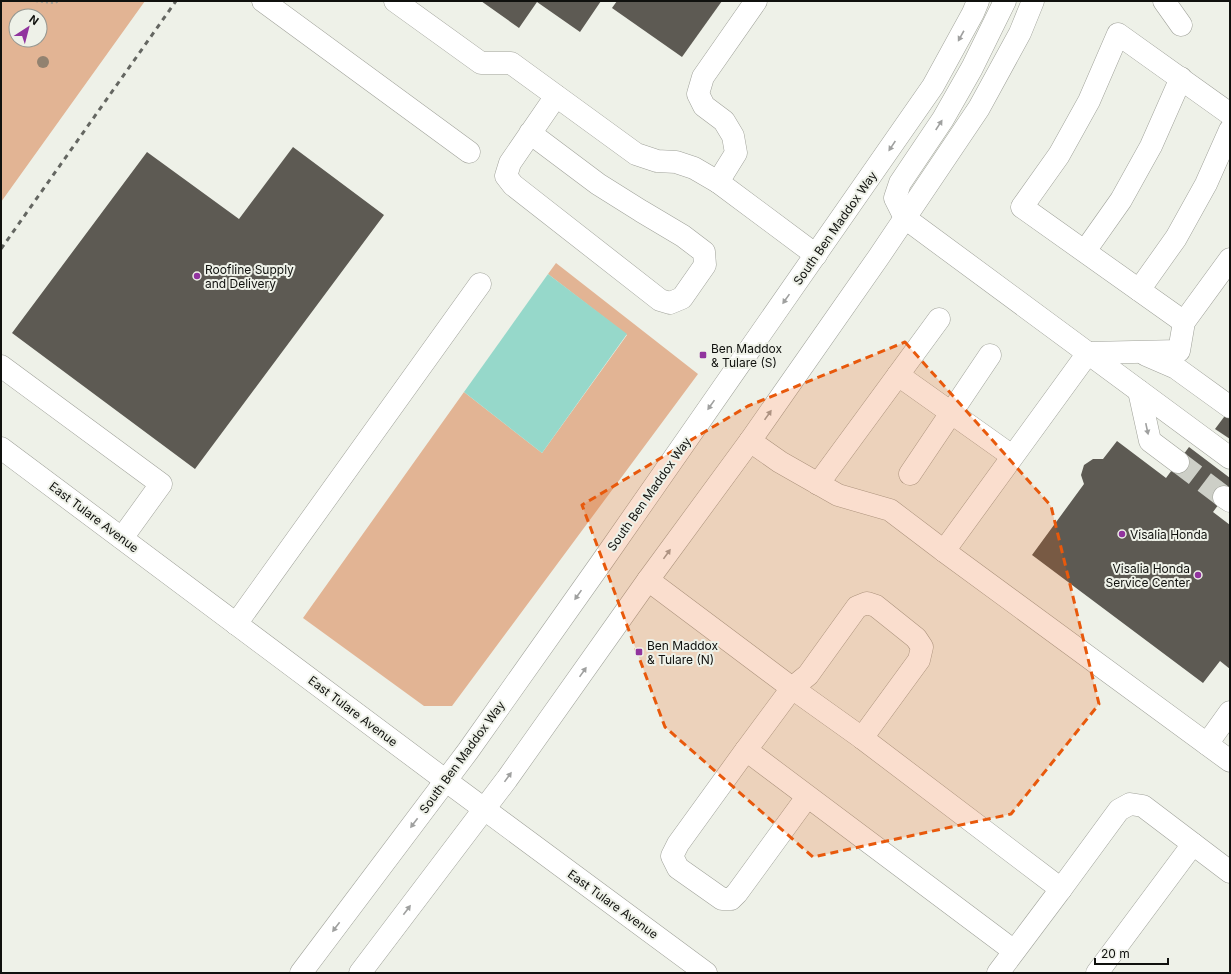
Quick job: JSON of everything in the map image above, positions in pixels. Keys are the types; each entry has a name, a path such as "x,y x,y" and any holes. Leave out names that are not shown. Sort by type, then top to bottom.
{"main road":[{"path":"262,1 469,152"},
{"path":"395,1 481,63 511,63 636,154 657,161 676,162 694,168 718,182 816,255"},
{"path":"718,182 736,153 733,136 724,121 704,106 698,94 704,77 756,1"},
{"name":"South Ben Maddox Way","path":"301,973 471,746 816,255 933,86 973,14 978,1"},
{"path":"1006,1 972,68 943,119 900,183 894,198 905,218 1230,458"},
{"path":"360,973 507,779 648,580 750,441 905,218 979,108 1020,33 1033,1"},
{"path":"1164,1 1181,25"},
{"path":"1184,322 1022,207 1059,155 1089,101 1118,34 1230,114"},
{"path":"1085,251 1121,200 1148,152 1181,78"},
{"path":"530,133 598,184 683,236 704,252 705,265 682,298 670,303 660,300 513,185 506,176 510,163 530,133 556,96"},
{"path":"1139,290 1176,238 1206,184 1230,130"},
{"path":"1088,353 1179,351 1184,322 1230,259"},
{"path":"236,624 480,284"},
{"path":"818,484 939,319"},
{"path":"1142,352 1176,368 1230,407"},
{"path":"944,551 1088,353"},
{"path":"910,474 990,355"},
{"path":"1,366 161,484 122,538"},
{"path":"898,375 1012,456"},
{"path":"1139,391 1150,440 1178,462"},
{"path":"750,441 780,462 838,495 890,510 1230,761"},
{"name":"East Tulare Avenue","path":"1,448 706,973"},
{"path":"648,580 792,688 862,738 1061,889"},
{"path":"807,797 731,899 722,899 678,868 672,856 678,844 792,688 808,675 857,608 867,602 876,606 916,638 922,647 919,660 862,738"},
{"path":"1207,744 1230,712"},
{"path":"746,750 1014,951"},
{"path":"998,973 1119,810 1130,804 1143,806 1230,872"},
{"path":"1097,973 1193,844"}],"path":[{"path":"36,1 55,3 58,1"}],"highlighted area":[{"path":"905,342 1051,506 1099,704 1011,814 813,857 665,727 582,505 748,406"}],"shaded area":[{"path":"1,1 145,1 1,202"},
{"path":"556,263 698,374 452,706 424,706 303,618 464,392 542,453 627,335 548,274"}],"water":[{"path":"548,274 627,334 542,453 464,392"}],"building":[{"path":"481,1 601,1 580,32 537,2 519,28"},
{"path":"617,1 722,1 682,57 612,8"},
{"name":"Roofline Supply and Delivery","path":"293,147 384,215 195,469 12,333 147,152 239,219"},
{"path":"1230,409 1230,439 1215,429"},
{"path":"1117,441 1166,478 1189,447 1230,478 1230,489 1213,512 1230,525 1230,669 1220,661 1203,683 1032,555 1084,484 1081,475 1084,465 1093,459 1103,459"}],"tunnel":[{"path":"1178,462 1224,497"}],"railway":[{"path":"1,249 176,1"}],"place":[{"name":"Roofline Supply and Delivery","path":"197,276"},
{"name":"Ben Maddox & Tulare (S)","path":"703,355"},
{"name":"Visalia Honda","path":"1122,534"},
{"name":"Visalia Honda Service Center","path":"1198,575"},
{"name":"Ben Maddox & Tulare (N)","path":"639,652"}]}
